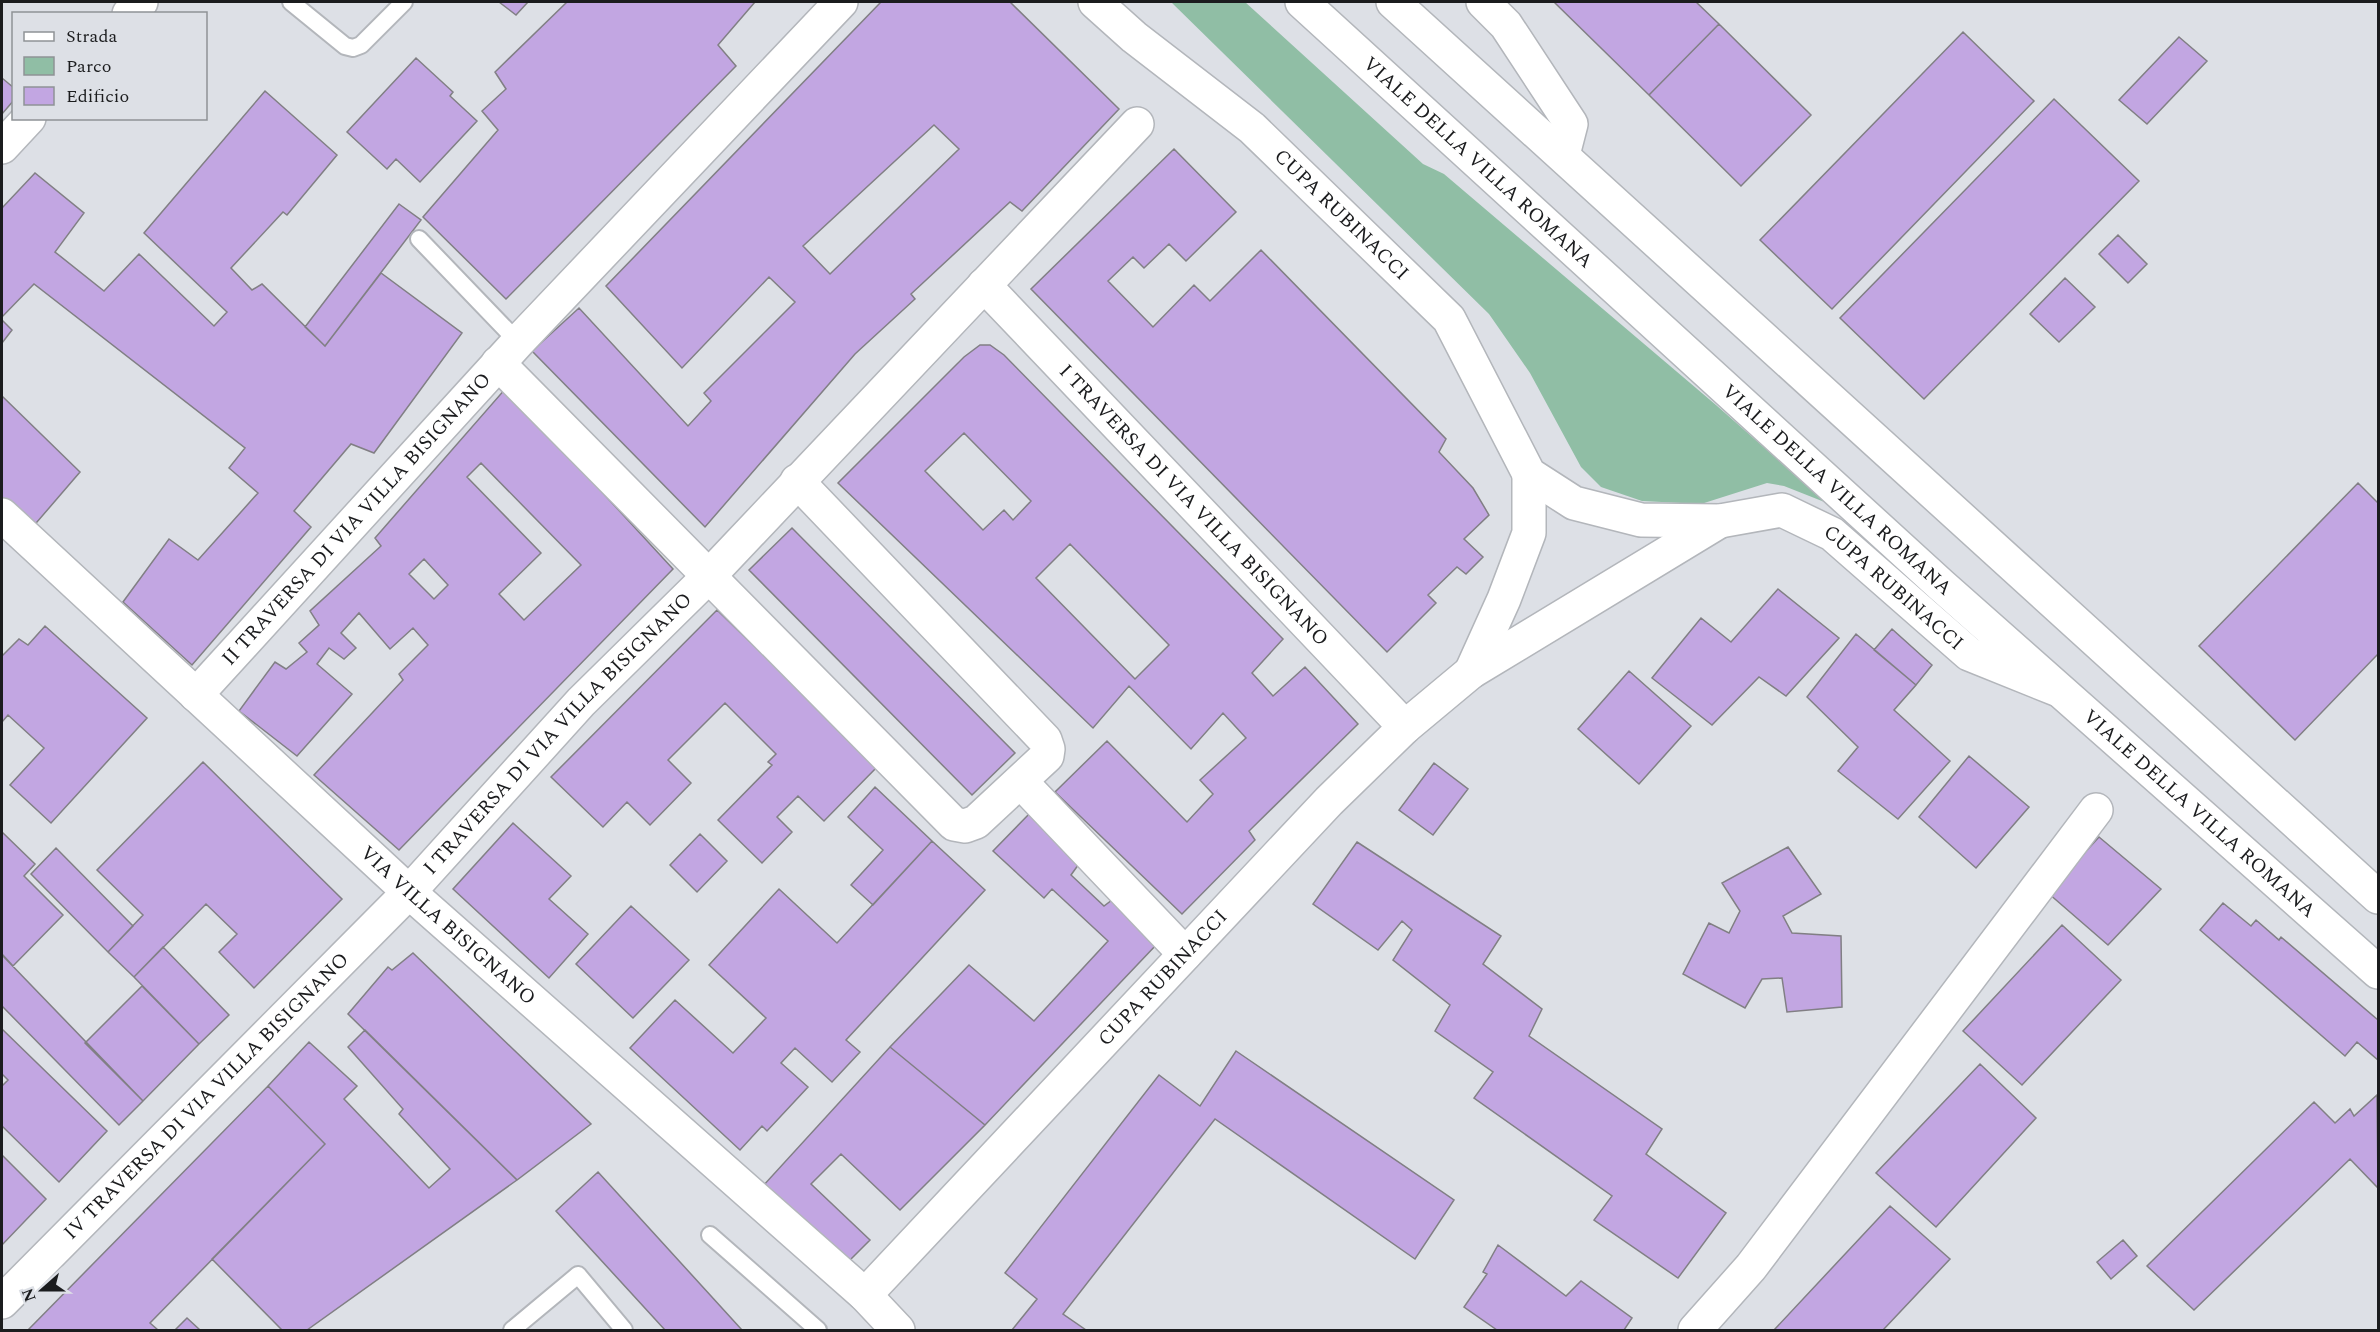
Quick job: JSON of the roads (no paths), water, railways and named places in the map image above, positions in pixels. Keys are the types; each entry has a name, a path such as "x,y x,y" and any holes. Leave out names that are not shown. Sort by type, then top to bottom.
{"street":[{"name":"II TRAVERSA DI VIA VILLA BISIGNANO","path":"196,695 508,352 841,2"},
{"name":"CUPA RUBINACCI","path":"1095,2 1134,37 1252,128 1449,319 1529,474 1529,533 1504,598 1471,672"},
{"name":"VIALE DELLA VILLA ROMANA","path":"1302,2 1941,585 2379,972"},
{"path":"1393,2 2379,897"},
{"path":"1482,2 1506,25 1571,124 1563,155"},
{"path":"2,147 27,120"},
{"name":"I TRAVERSA DI VIA VILLA BISIGNANO","path":"410,892 581,702 708,577 1137,124"},
{"name":"I TRAVERSA DI VIA VILLA BISIGNANO","path":"984,285 1405,728"},
{"name":"I TRAVERSA DI VIA VILLA BISIGNANO","path":"508,352 708,577 954,824 965,826 976,822 1047,756 1048,749 1045,740 797,481"},
{"name":"CUPA RUBINACCI","path":"1529,474 1575,503 1641,520 1720,521 1782,510 1832,534 1969,654 2061,691"},
{"name":"CUPA RUBINACCI","path":"865,1295 1358,772 1405,728 1471,672 1720,521"},
{"name":"VIA VILLA BISIGNANO","path":"7,531 196,695 410,892 865,1295 898,1330"},
{"path":"1021,782 1185,954"},
{"path":"1695,1330 1751,1267 2096,810"},
{"name":"IV TRAVERSA DI VIA VILLA BISIGNANO","path":"2,1302 410,892"}],"lane":[{"path":"291,2 345,46 353,48 361,45 404,2"},
{"path":"419,239 508,352"},
{"path":"710,1235 818,1330"},
{"path":"512,1330 576,1275 624,1330"}]}
